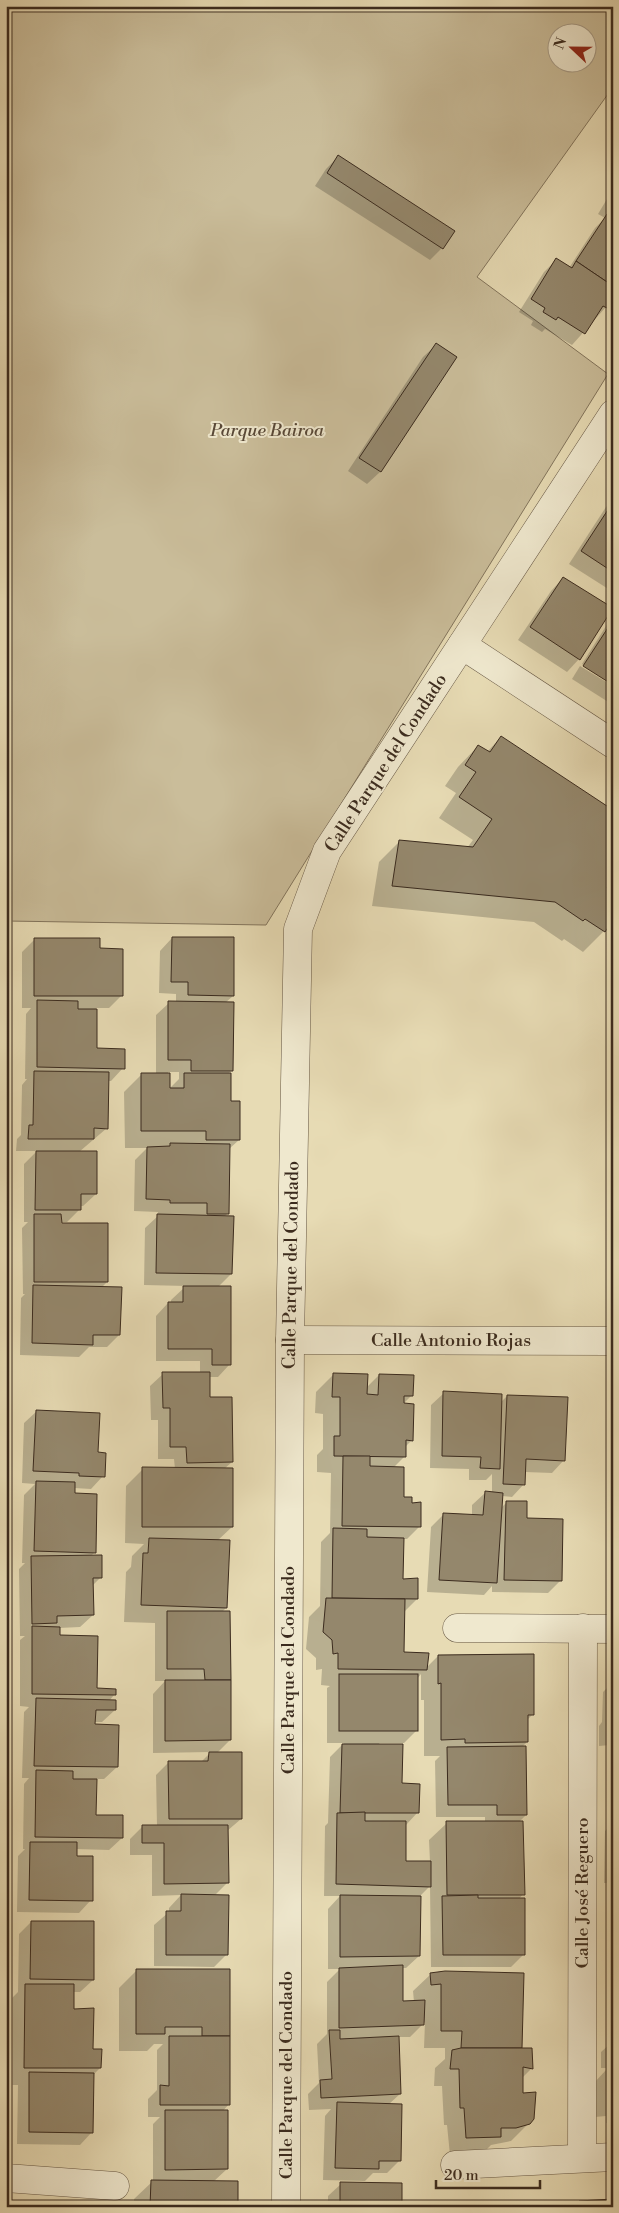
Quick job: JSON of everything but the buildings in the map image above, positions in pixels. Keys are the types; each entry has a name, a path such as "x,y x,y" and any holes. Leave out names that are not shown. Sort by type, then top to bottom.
{"street":[{"name":"Calle Parque del Condado","path":"286,2207 290,1340 298,930 327,851 613,414"},
{"path":"462,645 613,744"},
{"name":"Calle Antonio Rojas","path":"290,1340 613,1341"},
{"path":"457,1628 613,1629"},
{"name":"Calle José Reguero","path":"582,2158 583,1628"},
{"path":"455,2165 613,2157"},
{"path":"6,2178 115,2186"}],"green space":[{"name":"Parque Bairoa","path":"6,6 613,6 613,87 477,277 608,374 266,925 6,921"}]}
